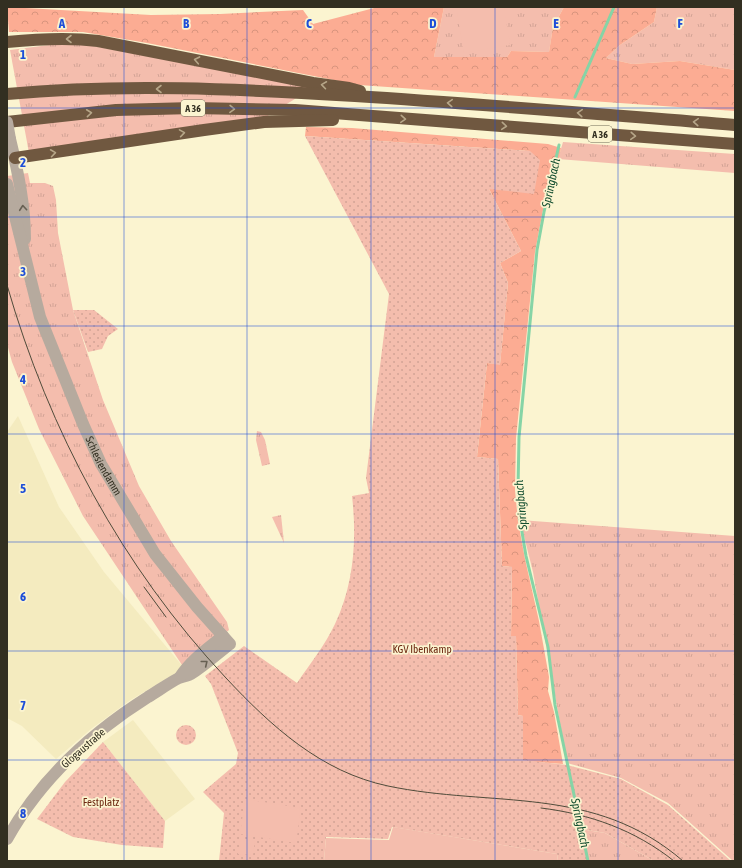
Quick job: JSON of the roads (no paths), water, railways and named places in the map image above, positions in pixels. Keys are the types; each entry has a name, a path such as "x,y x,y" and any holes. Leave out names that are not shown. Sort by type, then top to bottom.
{"highway":[{"path":"7,42 50,38 80,38 313,83 349,88 390,99"},
{"name":"A 36","path":"7,94 101,88 193,89 296,93 735,125"},
{"name":"A 36","path":"7,122 116,110 193,108 295,110 735,144"},
{"path":"11,159 264,122 331,120 364,116"}],"street":[{"name":"Schlesiendamm","path":"7,122 11,159 23,200 26,261"},
{"name":"Schlesiendamm","path":"7,184 40,317 80,417 101,464 155,554 197,607 226,640"},
{"name":"Glogaustraße","path":"7,839 29,803 77,751 109,725 179,678 185,669 198,656 226,640"}],"waterway":[{"name":"Springbach","path":"575,97 614,7"},
{"name":"Springbach","path":"559,145 537,250 519,437 518,489 520,520 526,556 548,647 555,705 588,861"}],"tram line":[{"path":"7,285 24,339 44,392 67,444 93,495 122,543 154,590 188,635 243,696 279,730 319,758 341,770 364,779 388,786 427,792 542,803 578,809 614,820 649,837 683,861"},
{"path":"144,587 166,617"},
{"path":"541,808 577,814 611,825 644,840 674,861"}],"park label":[{"name":"KGV Ibenkamp","path":"422,649"},
{"name":"Festplatz","path":"101,802"}]}
